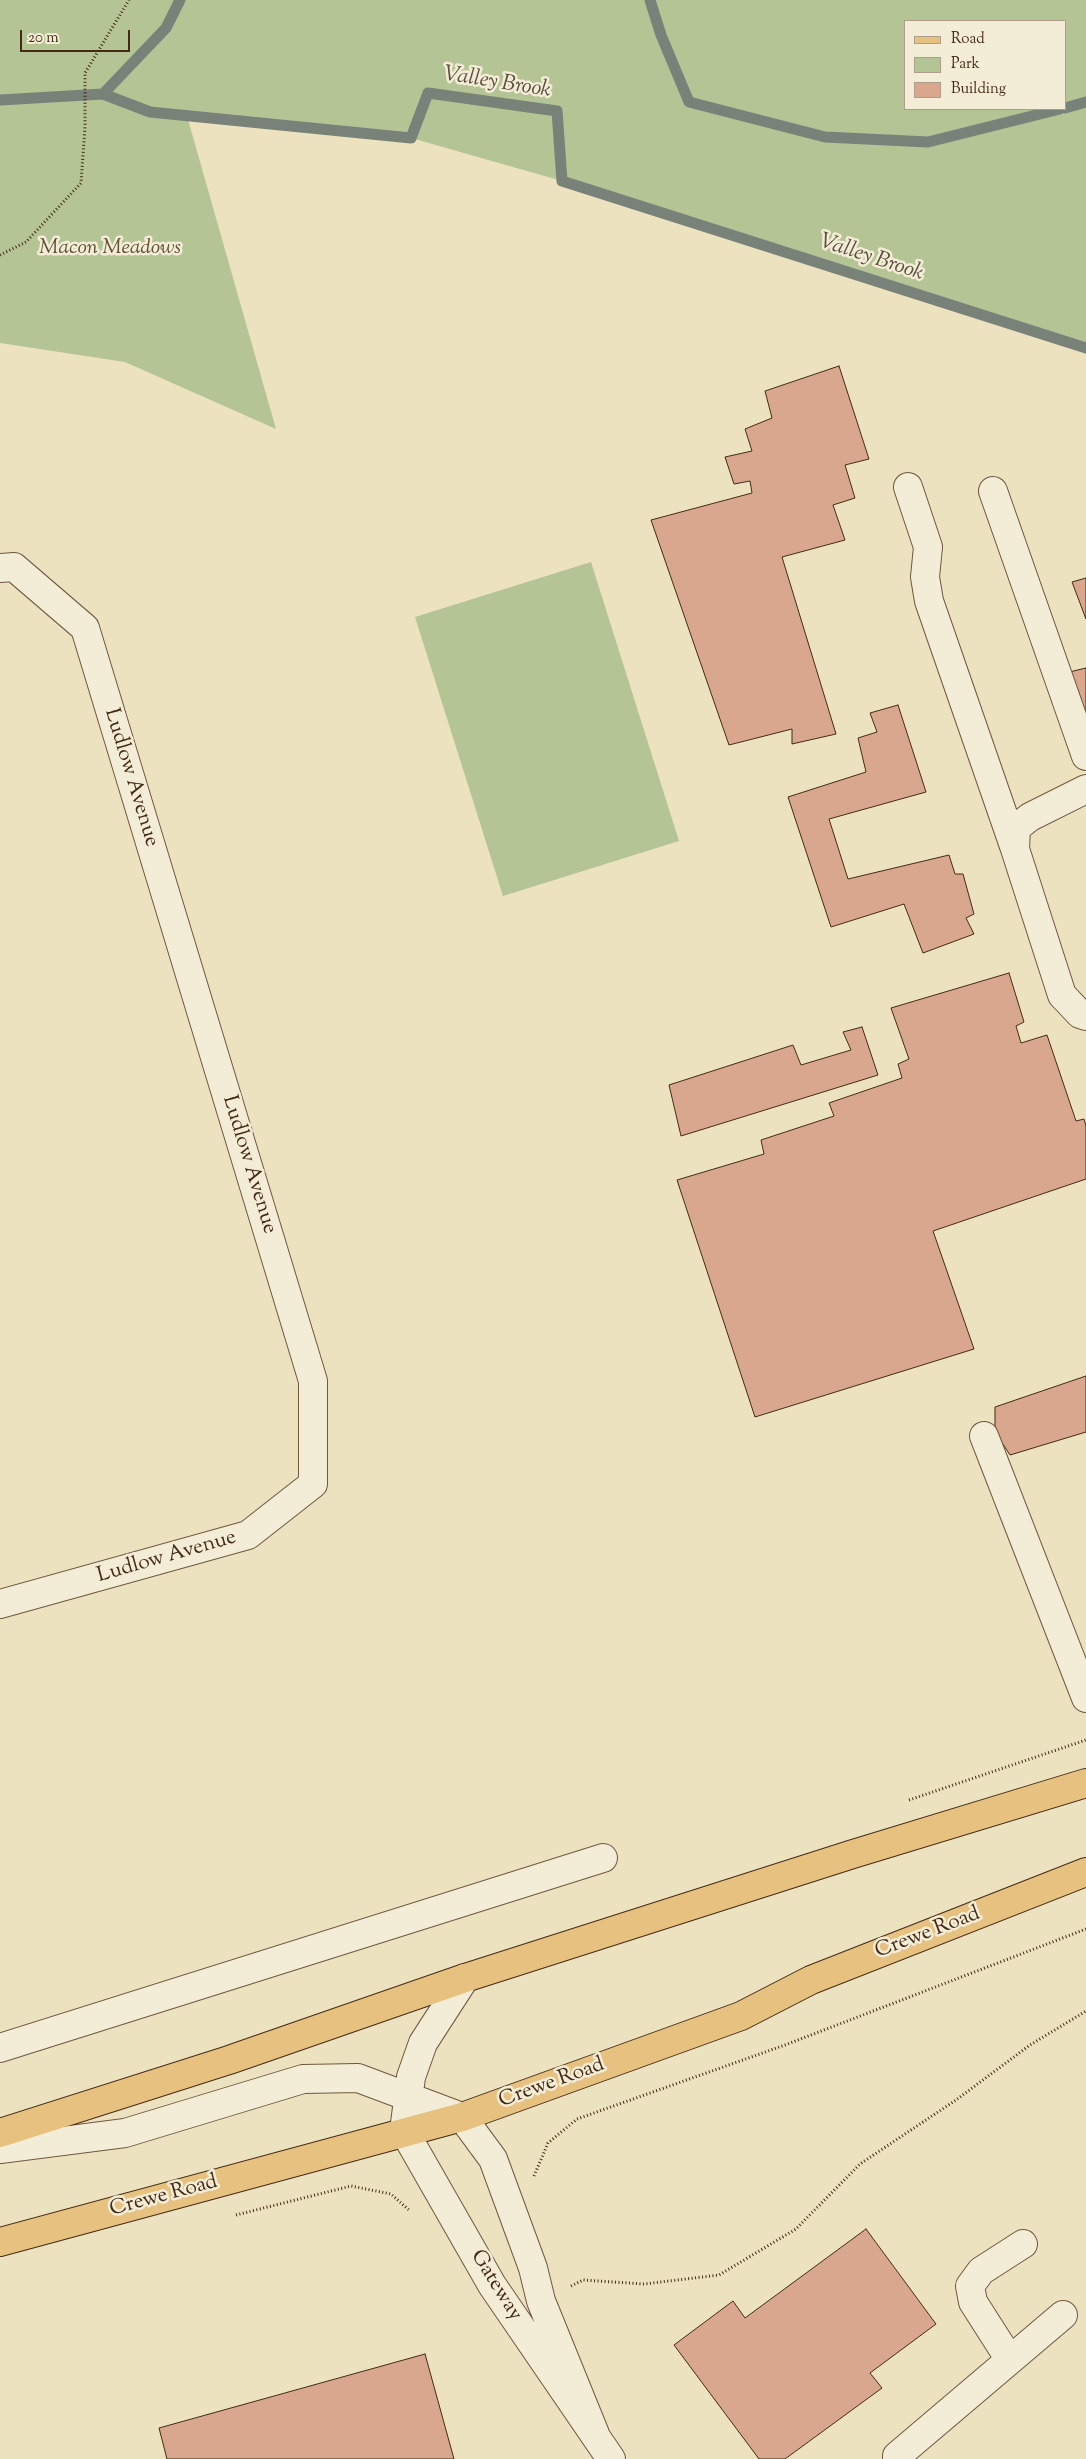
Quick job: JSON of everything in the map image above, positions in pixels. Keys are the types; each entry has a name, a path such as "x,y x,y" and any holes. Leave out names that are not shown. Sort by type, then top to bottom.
{"main road":[{"path":"0,2133 229,2060 465,1978 853,1854 1086,1783"},
{"name":"Crewe Road","path":"0,2242 404,2131 462,2117 741,2016 811,1980 1086,1872"}],"street":[{"path":"908,487 928,547 925,577 929,601 1062,995 1080,1014 1086,1016"},
{"path":"993,491 1086,756"},
{"name":"Ludlow Avenue","path":"0,568 14,567 85,628 313,1381 313,1484 248,1535 0,1604"},
{"path":"1014,849 1016,828 1030,817 1086,789"},
{"path":"984,1436 1078,1652 1086,1698"},
{"path":"0,2048 603,1858"},
{"path":"404,2131 411,2077 423,2044 465,1978"},
{"path":"0,2149 125,2133 303,2080 358,2078 409,2095 462,2117"},
{"name":"Gateway","path":"462,2117 493,2159 533,2268 541,2301 595,2434"},
{"name":"Gateway","path":"404,2131 492,2285 611,2459"},
{"path":"1010,2360 973,2302 970,2286 981,2271 1023,2244"},
{"path":"897,2459 897,2456 1063,2314"}],"path":[{"path":"0,255 26,242 81,183 85,127 85,73 128,0"},
{"path":"506,2196 530,2184 548,2143 577,2118 785,2045 1086,1929"},
{"path":"541,2301 583,2280 644,2284 719,2276 796,2229 860,2164 956,2100 1030,2045 1086,2011"},
{"path":"228,2217 351,2186 391,2194 411,2211"}],"green space":[{"name":"Macon Meadows","path":"0,0 1086,0 1086,348 562,181 411,138 187,116 276,429 125,362 0,343"},
{"path":"591,562 679,841 503,896 415,617"}],"building":[{"path":"839,366 869,459 845,465 855,498 833,505 845,540 782,557 836,734 792,744 792,729 729,745 651,520 752,493 750,481 734,484 725,457 752,451 745,429 772,418 765,391"},
{"path":"1086,578 1086,619 1072,582"},
{"path":"1086,668 1086,722 1057,675"},
{"path":"898,705 926,792 829,819 848,879 949,855 955,874 963,874 974,914 966,918 974,934 923,953 904,904 831,927 788,797 866,772 858,738 877,732 870,713"},
{"path":"1009,973 1024,1022 1016,1026 1021,1043 1047,1035 1076,1121 1084,1119 1086,1126 1086,1179 933,1231 974,1349 755,1417 677,1180 764,1154 761,1140 834,1116 829,1103 902,1078 898,1064 909,1059 891,1008"},
{"path":"862,1027 878,1075 681,1136 669,1085 793,1045 801,1065 851,1050 843,1032"},
{"path":"1086,1376 1086,1432 1010,1455 995,1432 995,1407"},
{"path":"866,2229 936,2324 870,2373 882,2388 785,2459 759,2459 674,2345 733,2301 745,2318"},
{"path":"425,2354 454,2459 167,2459 159,2428"}],"waterway":[{"path":"103,94 166,28 180,0"},
{"path":"650,0 661,35 689,102 825,137 928,142 1056,110"},
{"name":"Valley Brook","path":"0,100 103,94 150,112 411,138 428,93 557,111 562,181 1086,348"},
{"path":"1066,108 1086,102"}]}
